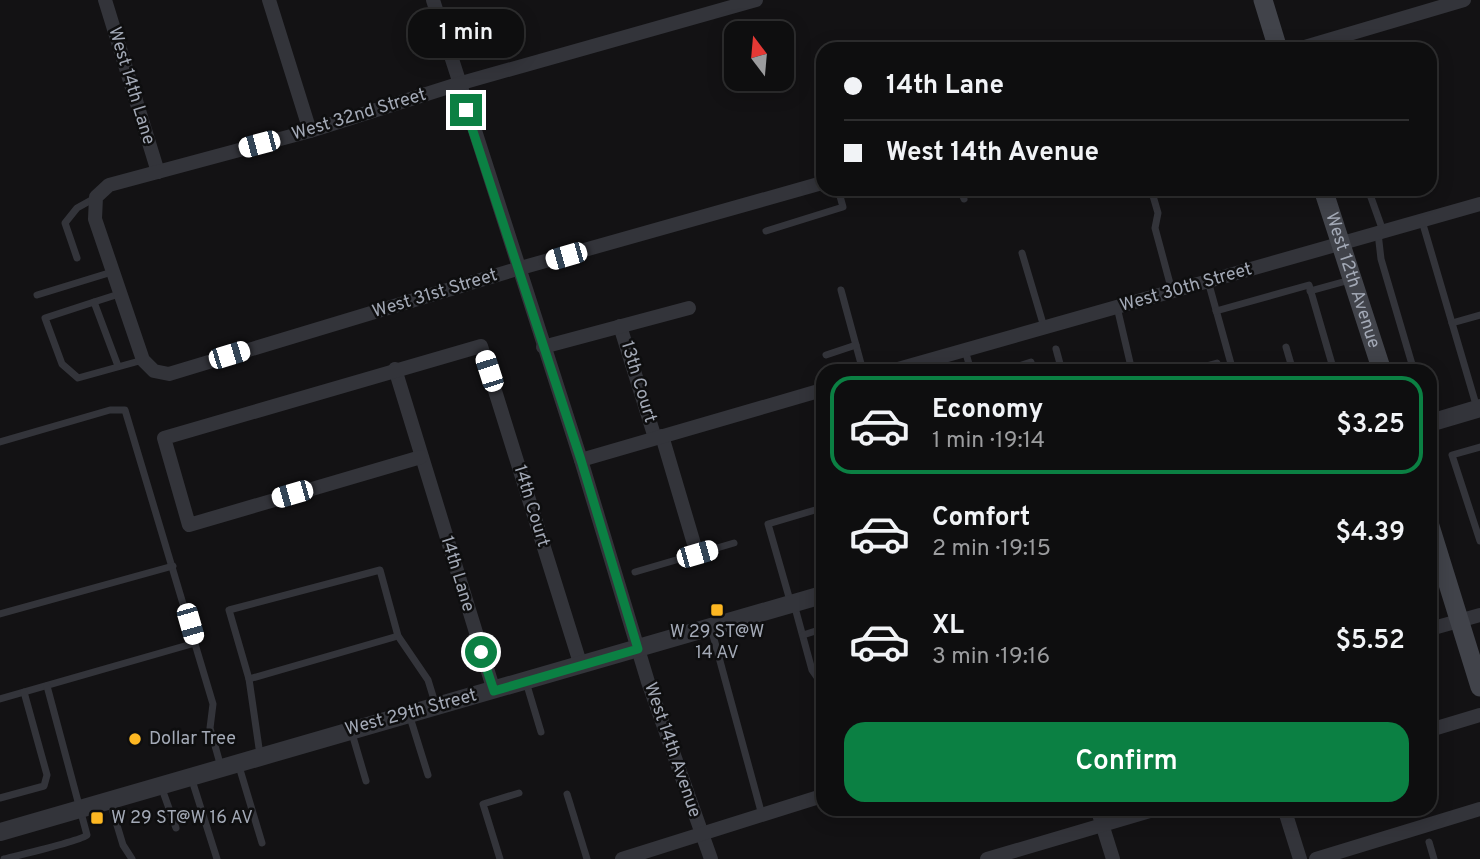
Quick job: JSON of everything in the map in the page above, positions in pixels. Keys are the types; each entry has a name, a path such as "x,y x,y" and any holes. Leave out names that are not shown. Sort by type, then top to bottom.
{"main road":[{"path":"1263,0 1276,42"},
{"name":"West 12th Avenue","path":"1325,196 1380,364"},
{"path":"1437,548 1480,687"}],"street":[{"name":"West 14th Lane","path":"105,0 158,172"},
{"path":"269,0 310,131"},
{"name":"West 14th Avenue","path":"433,0 517,269 581,460 638,649 698,825 705,835 711,859"},
{"name":"West 32nd Street","path":"96,197 109,185 310,131 458,84 756,0"},
{"path":"1322,42 1464,0"},
{"name":"West 31st Street","path":"143,360 154,371 169,374 517,269 816,185"},
{"path":"96,197 95,219 143,360"},
{"name":"West 30th Street","path":"916,364 1480,204"},
{"path":"543,347 689,308"},
{"name":"13th Court","path":"620,326 697,554"},
{"name":"14th Court","path":"394,369 481,346 581,666"},
{"path":"394,369 164,438 189,525 421,457"},
{"name":"14th Lane","path":"394,369 494,691"},
{"path":"581,460 816,392"},
{"path":"1437,421 1479,409"},
{"name":"West 29th Street","path":"0,832 816,597"},
{"path":"1437,627 1480,615"},
{"path":"1437,728 1480,715"},
{"path":"621,859 705,835 816,798"},
{"path":"1316,859 1480,809"},
{"path":"1100,816 1113,859"},
{"path":"987,859 1131,816"},
{"path":"1287,816 1300,859"}],"lane":[{"path":"766,230 843,207 840,196"},
{"path":"1154,196 1158,213 1155,228 1173,291"},
{"path":"1370,196 1380,232 1381,259 1412,364"},
{"path":"76,258 65,223 77,208 96,197"},
{"path":"1422,221 1479,409"},
{"path":"1021,253 1044,328"},
{"path":"37,295 112,272"},
{"path":"1311,291 1353,280"},
{"path":"1208,281 1231,364"},
{"path":"1216,312 1309,285 1332,364"},
{"path":"841,290 861,364"},
{"path":"120,294 46,318 61,364 78,378 143,360"},
{"path":"94,302 118,366"},
{"path":"1117,307 1130,364"},
{"path":"1452,323 1480,315"},
{"path":"826,355 856,345"},
{"path":"1286,347 1291,364"},
{"path":"1056,349 1060,364"},
{"path":"965,350 969,364"},
{"path":"1025,364 1031,362"},
{"path":"0,442 110,410 125,410 213,704 210,727 230,765 262,843"},
{"path":"1480,447 1452,455 1480,541"},
{"path":"816,510 768,524 816,676"},
{"path":"635,572 734,543"},
{"path":"0,614 173,566"},
{"path":"260,756 249,679 229,611 380,570 398,636 428,680 436,706"},
{"path":"711,628 762,816"},
{"path":"803,635 816,631"},
{"path":"249,679 398,636"},
{"path":"0,699 195,643"},
{"path":"525,682 541,732"},
{"path":"9,858 84,839 88,830 47,686"},
{"path":"0,798 44,786 47,775 24,692"},
{"path":"409,714 428,775"},
{"path":"351,730 366,781"},
{"path":"190,777 217,859"},
{"path":"161,785 176,828"},
{"path":"500,859 483,803 519,793"},
{"path":"567,794 587,859"},
{"path":"109,800 123,845 132,859"},
{"path":"1429,842 1434,859"}],"place":[{"name":"W 29 ST@W 14 AV","path":"717,610"},
{"name":"Dollar Tree","path":"135,739"},
{"name":"W 29 ST@W 16 AV","path":"97,818"}],"route":[{"path":"466,110 581,460 638,649 494,691 481,652"}]}
